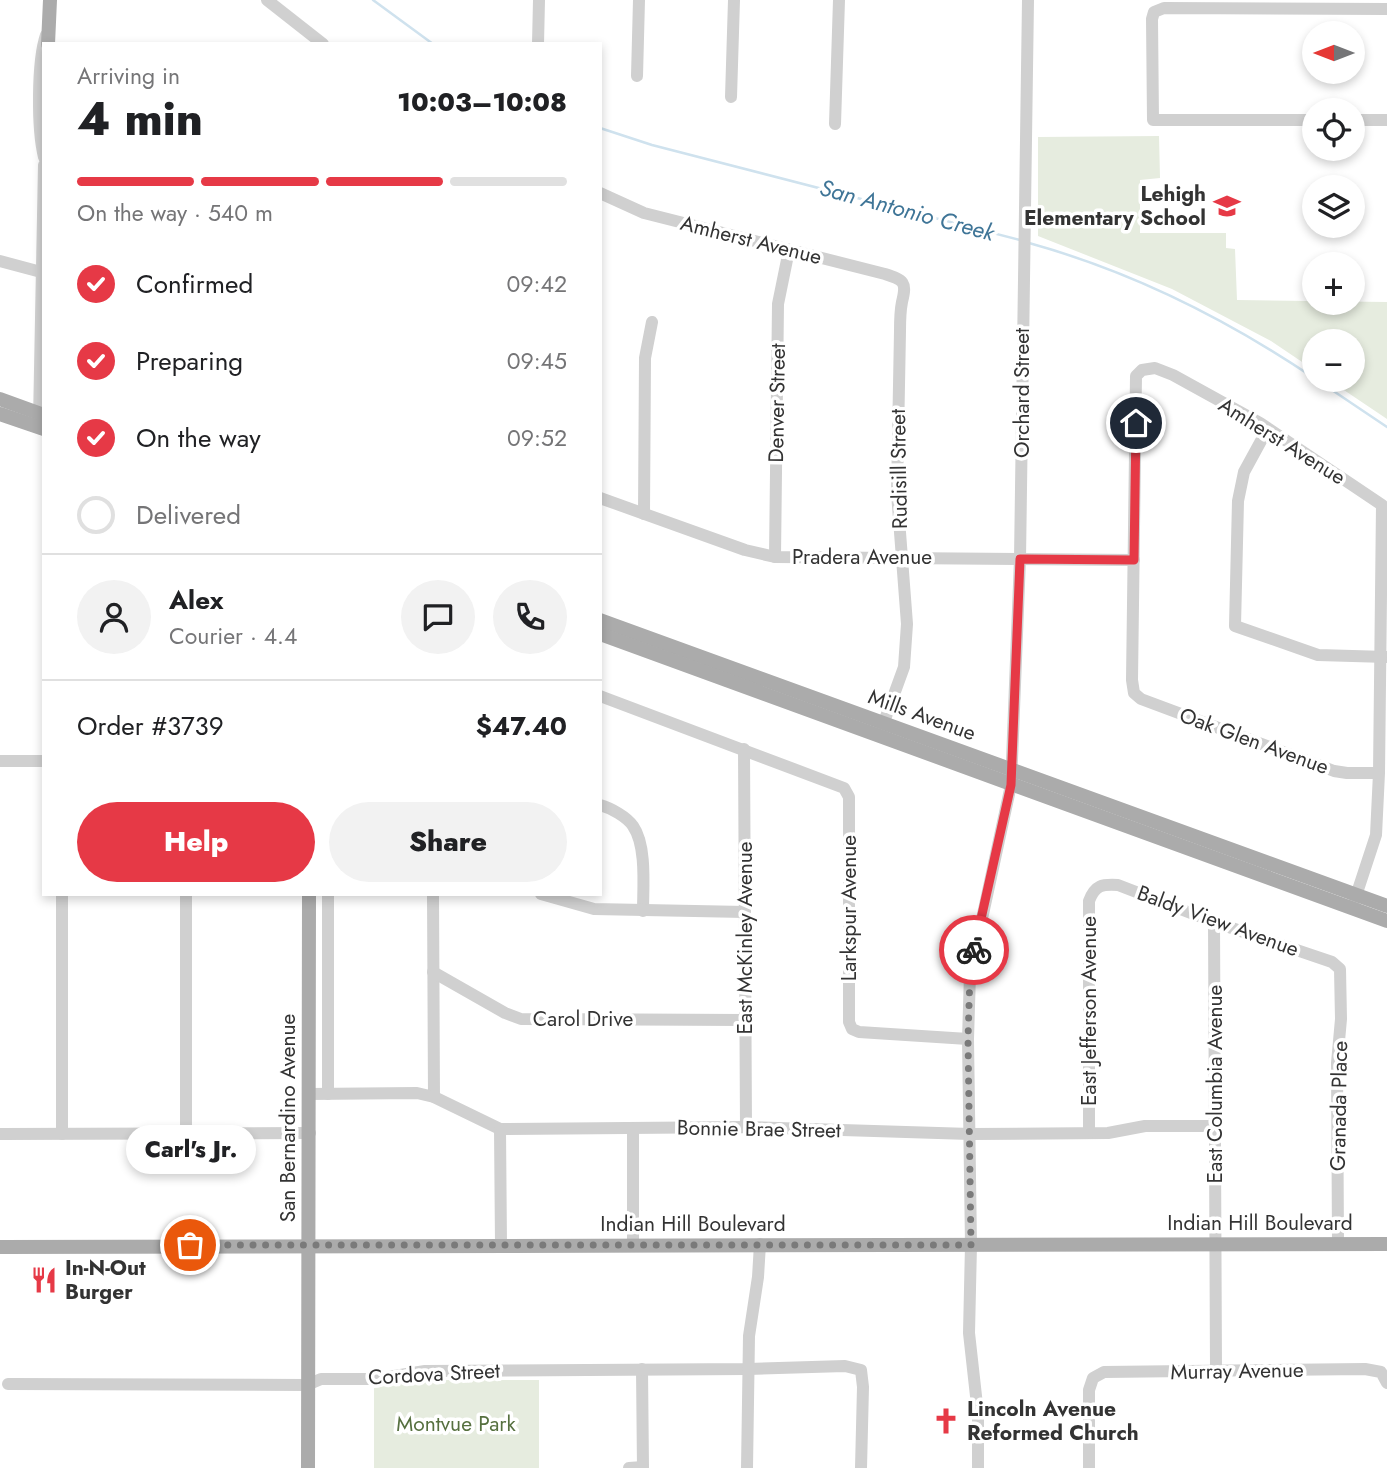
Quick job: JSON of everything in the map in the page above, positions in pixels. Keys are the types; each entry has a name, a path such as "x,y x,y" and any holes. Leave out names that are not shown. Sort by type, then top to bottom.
{"main road":[{"path":"48,42 50,0"},
{"path":"49,24 56,42"},
{"path":"0,399 41,421"},
{"path":"0,414 41,421"},
{"name":"Mills Avenue","path":"602,621 882,730 1354,902 1387,921"},
{"name":"Mills Avenue","path":"602,635 882,730"},
{"name":"San Bernardino Avenue","path":"308,1468 309,896"},
{"name":"Mills Avenue","path":"1354,902 1387,906"},
{"name":"Indian Hill Boulevard","path":"0,1247 1387,1244"}],"street":[{"path":"267,0 307,39"},
{"path":"538,42 539,0"},
{"path":"636,76 639,0"},
{"path":"731,97 734,0"},
{"path":"835,124 839,0"},
{"name":"Orchard Street","path":"978,1468 978,1414 969,1333 970,974 1012,778 1020,559 1027,0"},
{"path":"1302,120 1153,120 1154,12 1164,8 1387,9"},
{"path":"44,42 49,24"},
{"path":"42,63 42,150"},
{"path":"1365,120 1387,120"},
{"name":"Amherst Avenue","path":"602,194 644,214 898,278 904,283"},
{"path":"41,421 42,236"},
{"name":"Denver Street","path":"775,557 778,304 789,250"},
{"path":"0,261 41,272"},
{"name":"Rudisill Street","path":"882,730 901,680 906,654 906,597 897,493 900,331 904,283"},
{"path":"644,514 645,358 652,322"},
{"name":"Amherst Avenue","path":"1134,560 1136,376 1142,370 1155,368 1260,423 1382,505 1383,657"},
{"path":"1267,430 1244,472 1238,501 1235,626 1318,655 1383,657 1376,835 1354,902"},
{"name":"Pradera Avenue","path":"602,499 744,550 775,557 1134,560"},
{"name":"Oak Glen Avenue","path":"1134,560 1134,693 1141,699 1334,771 1379,773"},
{"path":"602,697 744,749"},
{"name":"Larkspur Avenue","path":"744,749 844,788 849,797 849,1022 852,1030 968,1039"},
{"name":"East McKinley Avenue","path":"744,749 746,1128"},
{"path":"0,761 42,761"},
{"path":"602,805 633,826 643,861 643,911"},
{"name":"Baldy View Avenue","path":"1093,890 1103,884 1118,885 1214,922 1332,962 1340,969"},
{"name":"East Jefferson Avenue","path":"1089,1133 1089,901 1093,890"},
{"path":"62,896 62,1134"},
{"path":"186,896 186,1134"},
{"path":"328,896 328,1094"},
{"path":"433,896 434,1097"},
{"path":"546,896 594,909 745,912"},
{"name":"East Columbia Avenue","path":"1214,922 1216,1371"},
{"name":"Granada Place","path":"1338,1244 1337,1063 1341,1019 1340,969"},
{"name":"Carol Drive","path":"433,972 520,1019 745,1020"},
{"name":"Bonnie Brae Street","path":"309,1094 417,1093 434,1097 500,1129 746,1128 970,1134 1108,1133 1145,1126 1215,1126"},
{"path":"633,1128 634,1245"},
{"path":"500,1129 502,1245"},
{"path":"0,1135 310,1133"},
{"path":"747,1468 749,1336 760,1244"},
{"name":"Cordova Street","path":"9,1384 307,1385 320,1379 376,1379 425,1371 845,1366 861,1370 861,1468"},
{"path":"629,1468 643,1468 642,1369"},
{"name":"Murray Avenue","path":"1089,1468 1089,1390 1093,1378 1104,1372 1365,1369 1384,1377"}],"green space":[{"path":"1159,136 1160,178 1140,180 1140,233 1226,233 1226,248 1235,249 1237,300 1302,301 1302,315 1365,315 1365,302 1387,302 1387,419 1347,392 1365,392 1365,329 1302,329 1302,362 1271,341 1172,289 1038,236 1038,137"},
{"name":"Montvue Park","path":"419,1380 539,1380 539,1468 374,1468 374,1388"}],"waterway":[{"name":"San Antonio Creek","path":"373,0 430,42"},
{"name":"San Antonio Creek","path":"602,129 652,145 1020,240"},
{"name":"San Antonio Creek","path":"1029,243 1067,254 1177,299 1247,336 1302,370"},
{"name":"San Antonio Creek","path":"1335,392 1387,427"}],"way so far":[{"path":"190,1245 971,1245 968,1039 970,974 974,950"}],"place":[{"name":"Lehigh Elementary School","path":"1227,206"},
{"name":"Carl's Jr.","path":"190,1245"},
{"name":"In-N-Out Burger","path":"44,1280"},
{"name":"Lincoln Avenue Reformed Church","path":"946,1421"}],"route":[{"path":"974,950 1011,785 1020,559 1134,560 1136,423"}]}
